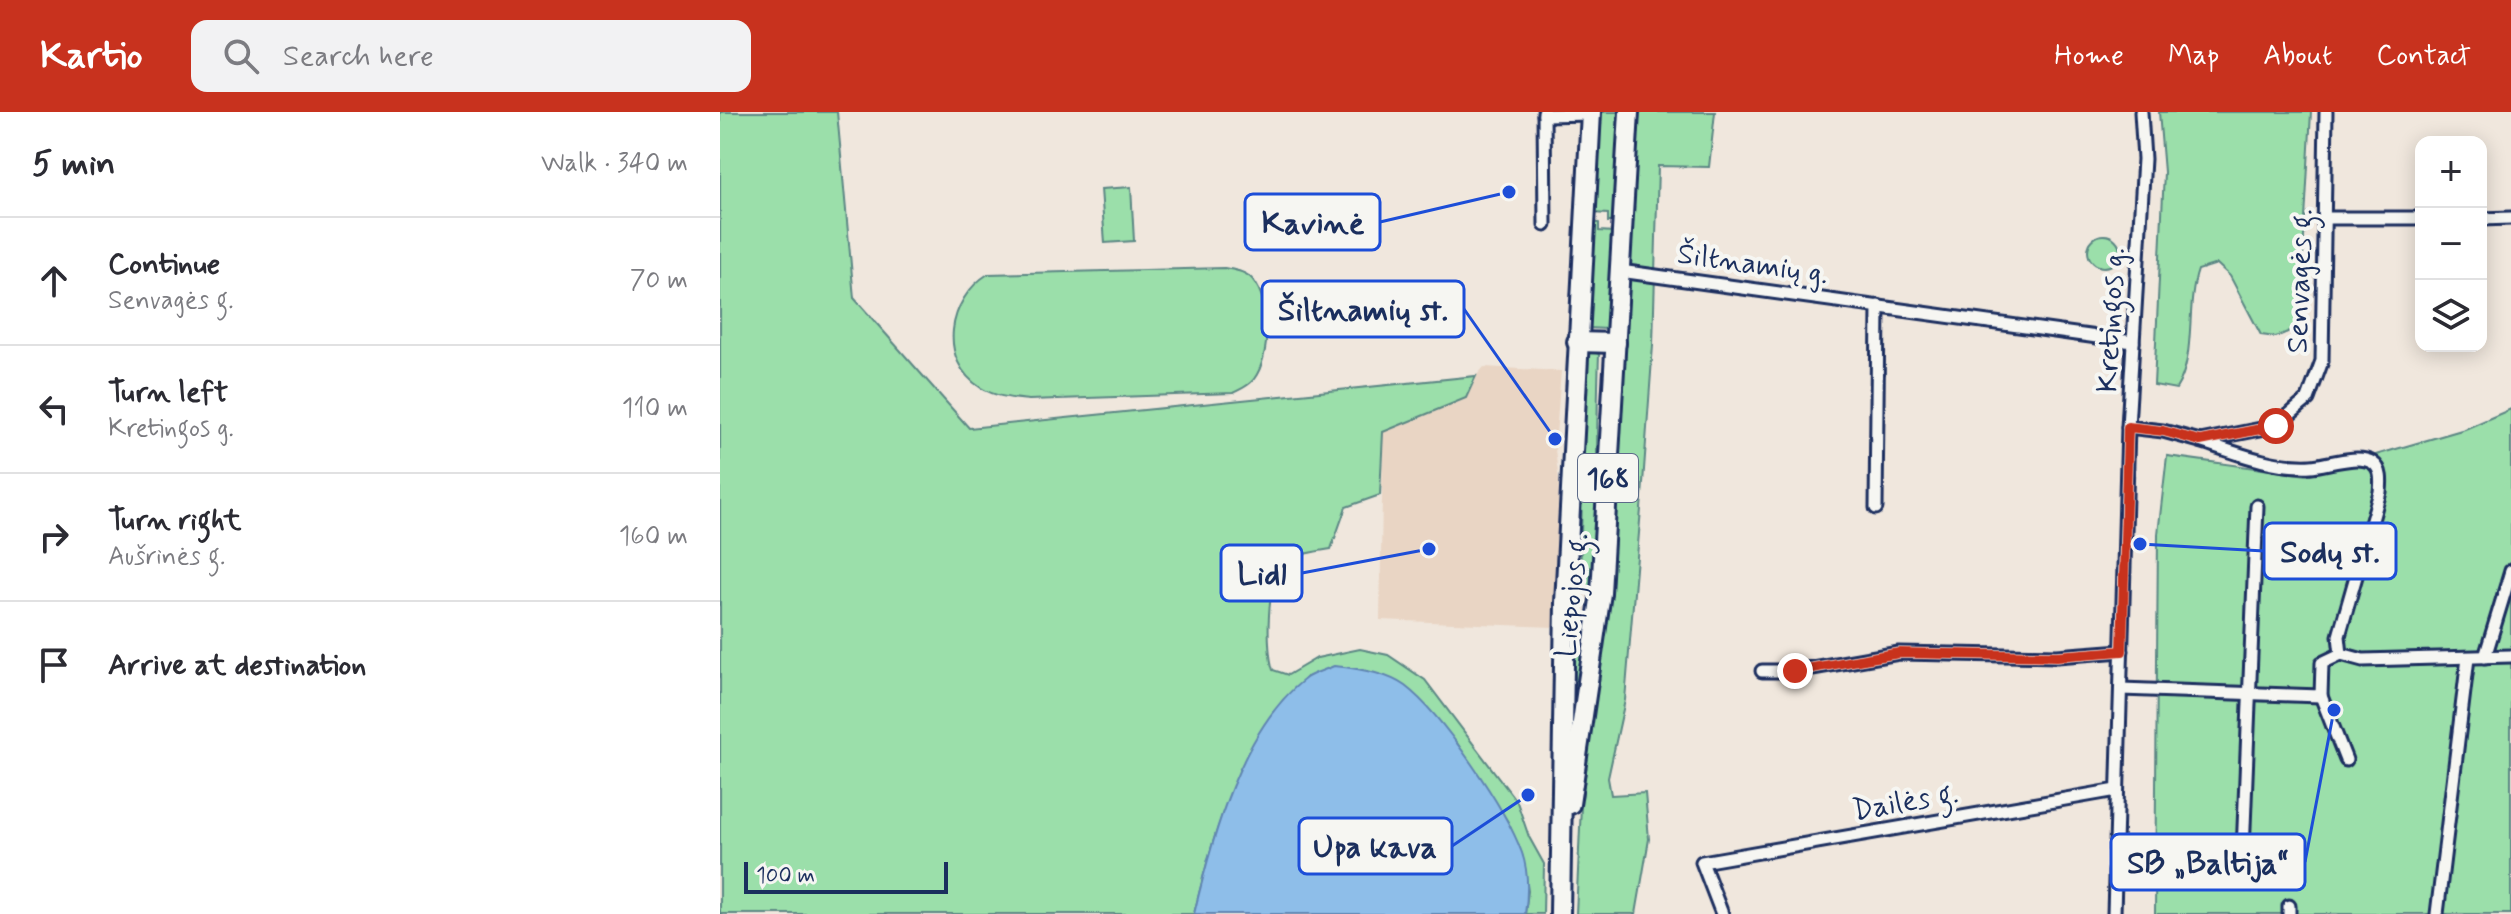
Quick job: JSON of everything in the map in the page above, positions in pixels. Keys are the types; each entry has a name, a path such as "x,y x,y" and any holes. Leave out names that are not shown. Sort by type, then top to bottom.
{"main road":[{"name":"Liepojos g.","path":"1564,842 1583,732 1601,593 1629,112"},
{"name":"Liepojos g.","path":"1560,914 1564,842 1560,735 1577,342 1591,113"},
{"path":"1577,342 1616,343"},
{"path":"1566,591 1579,602 1587,602 1601,593"}],"street":[{"name":"Kretingos g.","path":"2114,914 2128,427 2144,159 2141,112"},
{"name":"Senvagės g.","path":"2128,427 2163,431 2200,441 2276,426 2308,399 2322,361 2326,112"},
{"path":"1545,225 1544,113 1591,113"},
{"path":"2326,218 2415,218"},
{"path":"2487,219 2511,218"},
{"name":"Šiltnamių g.","path":"1620,271 2133,342"},
{"path":"1876,508 1878,306"},
{"path":"2200,441 2281,464 2309,466 2360,459 2373,463 2379,471 2380,492 2339,636 2341,654"},
{"path":"2243,852 2257,506"},
{"path":"2485,657 2511,571"},
{"path":"1762,671 1795,671 1899,653 2057,656 2122,651"},
{"path":"2346,760 2321,696 2322,663 2341,654 2363,660 2511,656"},
{"path":"2437,914 2468,658"},
{"path":"2121,689 2321,696"},
{"name":"Dailės g.","path":"1722,914 1702,862 2117,790"}],"shaded area":[{"path":"1484,367 1561,371 1555,449 1559,481 1555,627 1380,620 1383,432 1466,398"}],"green space":[{"path":"720,112 837,112 854,298 969,428 1476,376 1466,398 1383,432 1380,495 1346,507 1331,549 1294,558 1277,573 1269,615 1271,660 1273,670 1288,675 1317,658 1360,649 1388,655 1425,680 1517,802 1529,837 1544,864 1543,914 1525,914 1528,891 1522,854 1508,822 1457,743 1307,677 1263,732 1233,787 1212,846 1194,914 720,914"},
{"path":"1598,112 1620,112 1614,222 1608,222 1608,214 1593,213"},
{"path":"1638,112 1715,112 1709,167 1658,166 1653,345 1642,497 1625,700 1608,778 1611,795 1645,793 1649,839 1636,914 1576,914 1581,806 1611,586"},
{"path":"2159,112 2311,112 2299,327 2276,337 2261,335 2230,276 2217,264 2198,270 2192,300 2189,347 2176,389 2154,385 2164,172"},
{"path":"1131,187 1134,241 1105,243 1101,189"},
{"path":"1593,222 1599,223 1599,231 1614,232 1608,329 1587,328"},
{"path":"2104,235 2115,240 2120,251 2115,262 2104,267 2093,262 2088,251 2093,240"},
{"path":"1224,268 1243,273 1253,280 1266,315 1266,343 1260,369 1250,384 1233,393 1029,400 998,395 981,388 967,376 958,362 953,346 957,314 974,285 988,274"},
{"path":"1590,351 1599,354 1596,526 1594,584 1585,589 1580,583 1585,356"},
{"path":"2511,409 2511,914 2155,914 2158,534 2167,456 2307,475 2465,429"},
{"path":"1571,613 1590,615 1572,746"}],"water":[{"path":"1334,666 1371,672 1398,681 1420,699 1454,740 1488,788 1522,853 1527,884 1525,914 1194,914 1220,819 1247,755 1283,699 1306,678"}],"place":[{"name":"Kavinė","path":"1509,192"},
{"name":"Šiltnamių st.","path":"1555,439"},
{"name":"Sodų st.","path":"2140,544"},
{"name":"Lidl","path":"1429,549"},
{"name":"SB „Baltija“","path":"2334,710"},
{"name":"Upa kava","path":"1528,795"}],"route":[{"path":"1795,671 1899,653 2057,656 2122,651 2128,427 2163,431 2200,441 2255,433 2276,426"}]}
